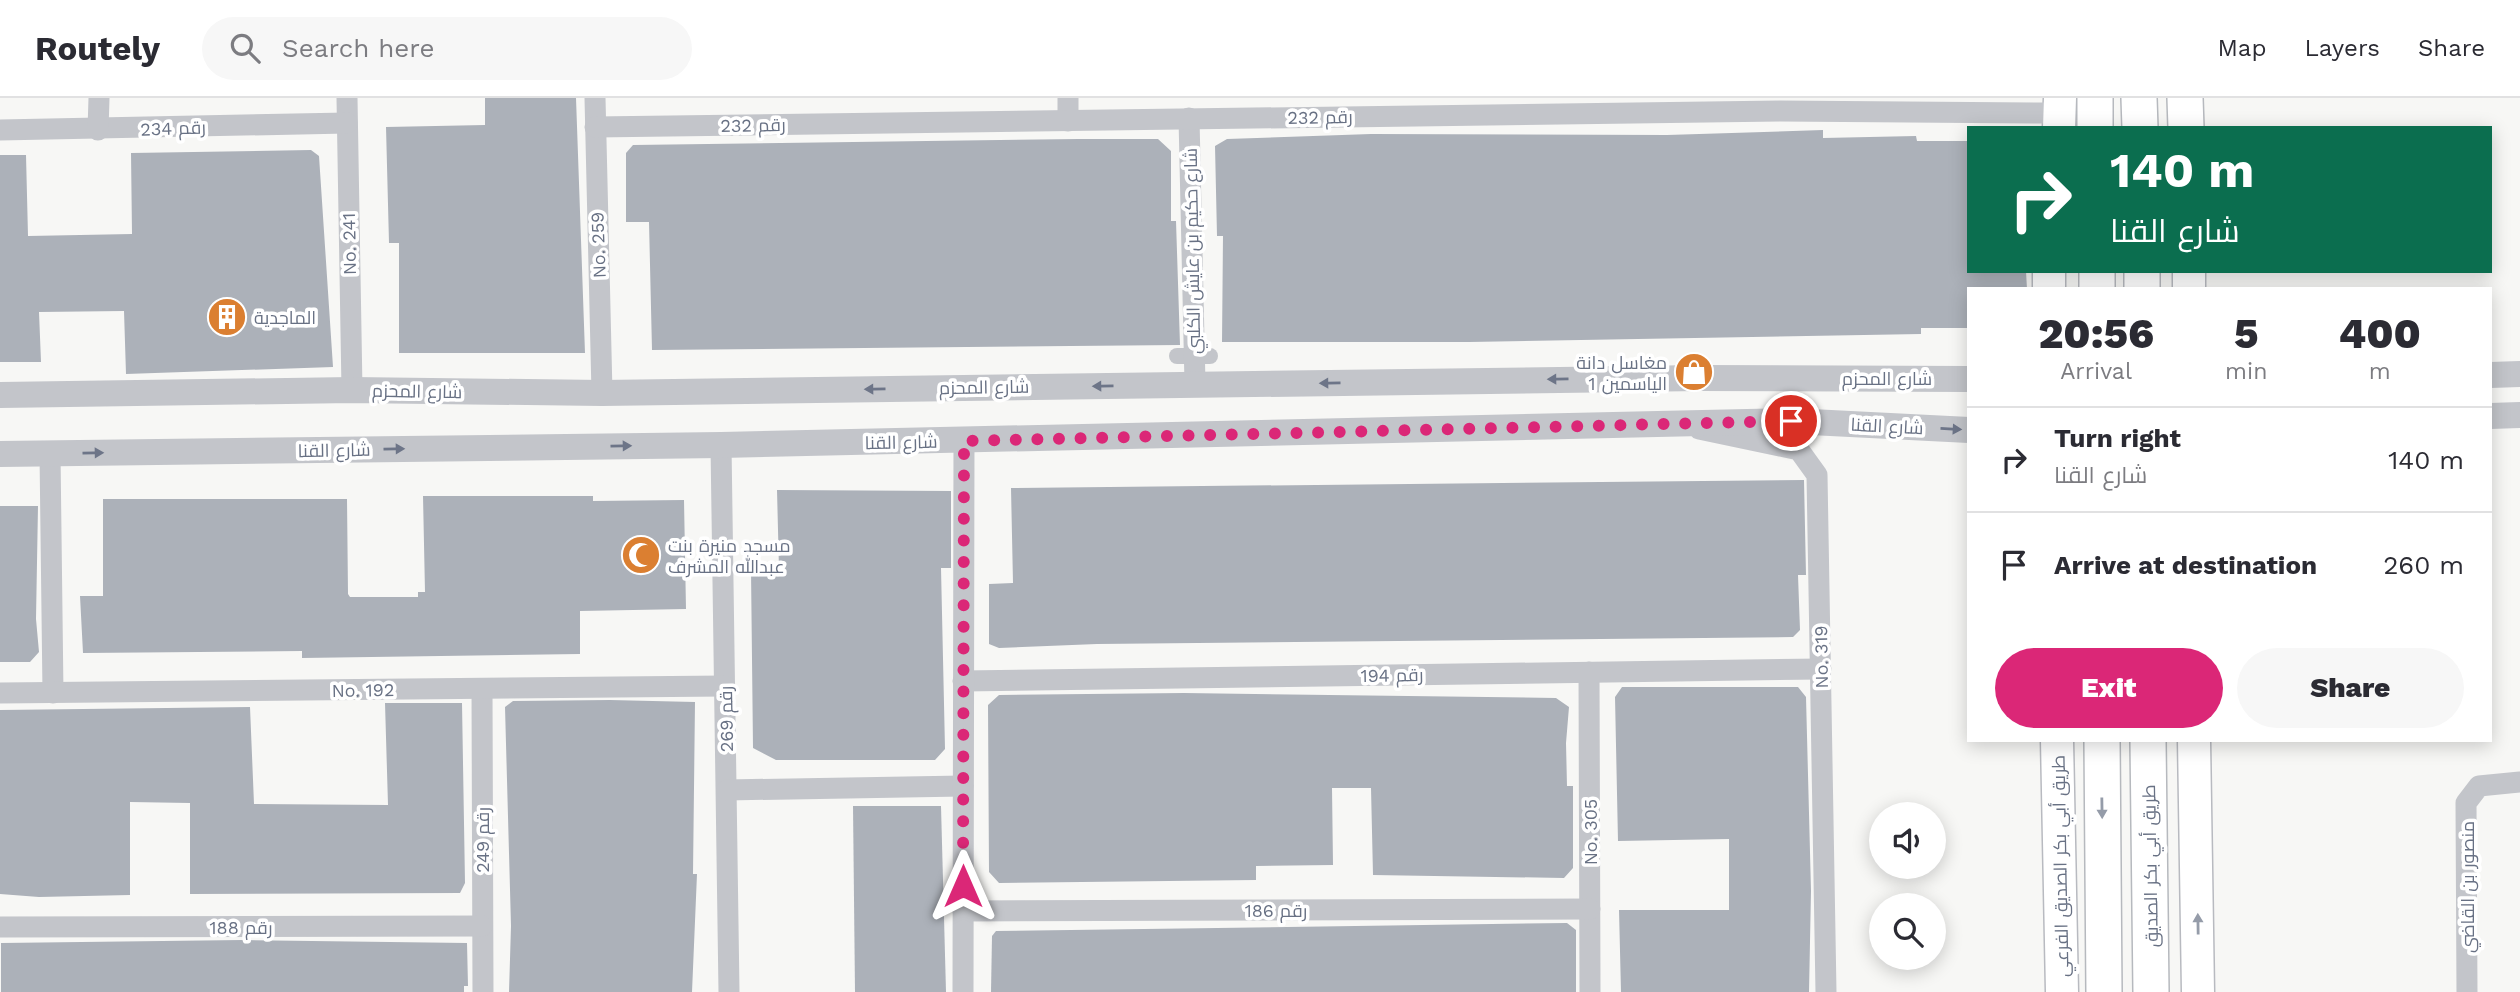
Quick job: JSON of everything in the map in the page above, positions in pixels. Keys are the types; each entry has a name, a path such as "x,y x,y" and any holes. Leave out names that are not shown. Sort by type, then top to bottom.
{"main road":[{"path":"2095,98 2095,126"},
{"path":"2139,98 2140,126"},
{"path":"2185,98 2186,126"},
{"name":"طريق أبي بكر الصديق الفرعي","path":"2057,742 2063,992"},
{"path":"2102,742 2104,992"},
{"name":"طريق أبي بكر الصديق","path":"2148,742 2151,992"},
{"path":"2194,742 2198,992"}],"street":[{"path":"98,130 99,98"},
{"name":"No. 241","path":"347,98 352,390"},
{"name":"No. 259","path":"595,98 602,393"},
{"path":"1068,98 1068,121"},
{"name":"رقم 232","path":"595,127 1189,118 1307,107 1780,105 2051,113"},
{"name":"شارع حكيم بن عايش الكلبي","path":"1189,118 1195,384"},
{"name":"رقم 234","path":"0,130 347,123"},
{"path":"2492,375 2520,374"},
{"path":"1700,377 1823,379 1842,388 1849,401 1838,419 1791,421"},
{"name":"شارع المحزم","path":"0,395 352,390 602,393 1700,377 1967,379"},
{"path":"2492,416 2520,415"},
{"name":"شارع القنا","path":"0,454 964,441 1791,421 1967,430"},
{"name":"No. 319","path":"1680,424 1799,450 1816,475 1826,992"},
{"path":"963,992 964,441"},
{"name":"رقم 269","path":"721,445 729,992"},
{"path":"50,453 53,693"},
{"name":"رقم 194","path":"963,681 1821,669"},
{"name":"No. 305","path":"1589,672 1590,992"},
{"name":"No. 192","path":"0,693 725,686"},
{"name":"رقم 249","path":"482,689 483,992"},
{"name":"منصور بن القاضي","path":"2467,992 2466,803 2479,786 2520,782"},
{"path":"727,790 963,786"},
{"name":"رقم 186","path":"963,911 1590,909"},
{"name":"رقم 188","path":"0,927 482,926"}],"building":[{"path":"485,98 576,98 585,353 399,353 399,243 389,243 386,127 485,125"},
{"path":"1823,130 1823,138 1916,136 1917,141 1967,141 1967,273 2026,273 2027,287 1967,287 1967,328 1921,328 1921,334 1469,342 1222,342 1223,236 1217,236 1215,146 1227,139 1371,134 1667,135"},
{"path":"1158,139 1171,151 1171,221 1176,221 1180,345 652,350 649,222 626,222 626,153 633,145"},
{"path":"311,150 319,156 333,367 126,374 124,311 39,312 41,362 0,362 0,155 26,155 28,236 132,234 131,153"},
{"path":"1804,480 1806,575 1798,575 1800,630 1793,637 1097,644 999,648 989,644 989,584 1013,583 1011,488"},
{"path":"777,490 951,491 951,568 941,568 945,749 935,760 776,760 753,748 751,570 779,570"},
{"path":"423,496 593,496 593,501 684,500 686,609 580,611 580,654 302,658 302,651 83,653 80,596 103,596 103,499 347,499 350,597 418,597 418,592 425,592"},
{"path":"0,506 38,506 36,619 39,652 30,662 0,662"},
{"path":"1622,687 1798,687 1806,697 1811,891 1809,992 1621,992 1619,910 1729,910 1729,839 1618,841 1615,697"},
{"path":"1184,693 1556,698 1569,707 1567,786 1573,786 1573,868 1564,878 1373,875 1371,788 1332,788 1333,865 1256,866 1256,880 999,883 989,872 988,705 999,695"},
{"path":"513,701 695,702 693,874 697,874 692,992 509,992 511,926 505,707"},
{"path":"385,703 462,703 465,883 460,893 190,894 190,803 130,802 130,895 39,897 0,894 0,710 250,707 254,804 388,805"},
{"path":"853,806 941,806 946,992 855,992"},
{"path":"1567,923 1576,930 1576,992 991,992 992,936 996,931"},
{"path":"243,940 467,943 468,986 464,986 464,992 1,992 1,943"}],"place":[{"name":"الماجدية","path":"227,317"},
{"name":"مغاسل دانة الياسمين 1","path":"1694,372"},
{"name":"مسجد منيرة بنت عبدالله المشرف","path":"641,555"}],"route":[{"path":"963,886 964,441 1791,421"}]}
